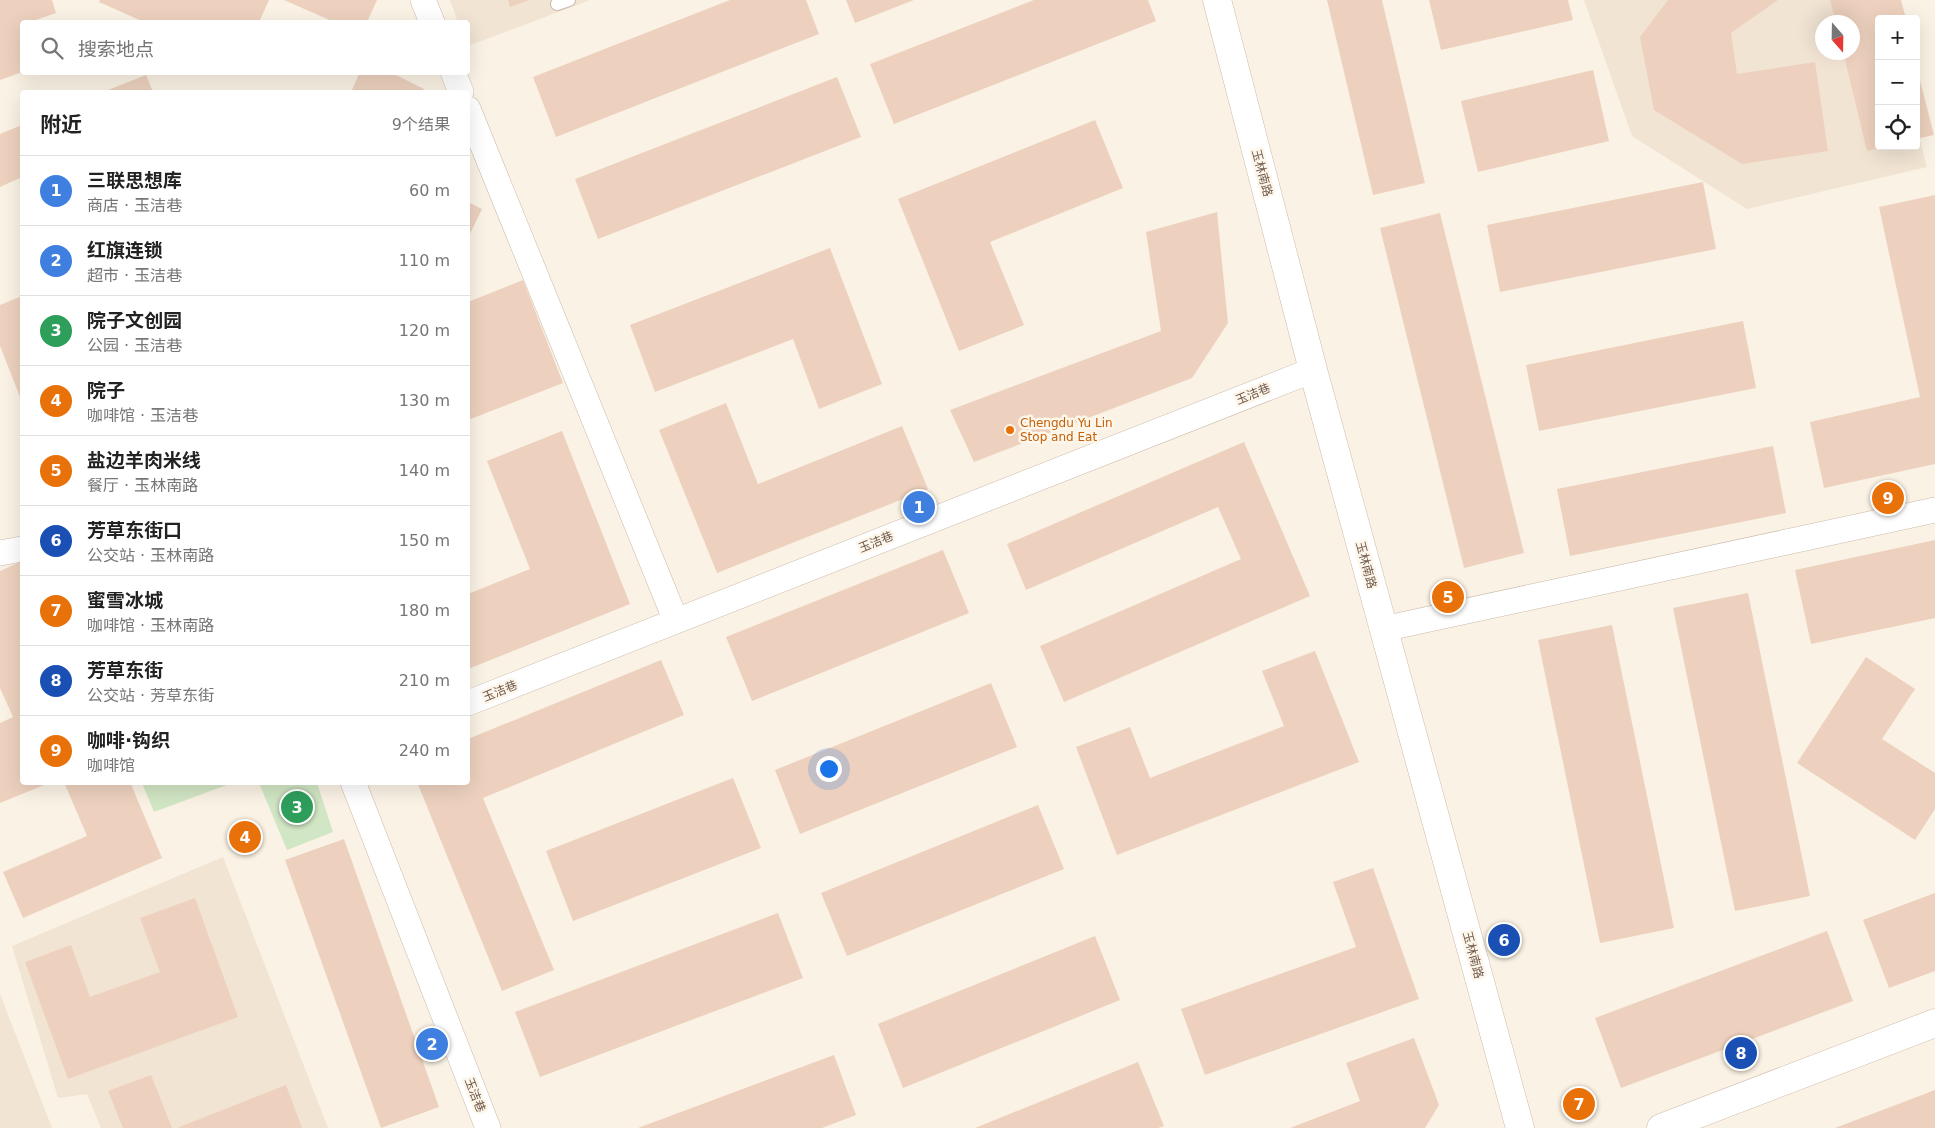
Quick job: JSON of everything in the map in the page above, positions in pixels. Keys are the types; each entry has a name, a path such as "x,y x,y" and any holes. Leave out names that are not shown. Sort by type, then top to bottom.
{"main road":[{"name":"玉林南路","path":"1217,0 1313,370 1520,1128"},
{"path":"1662,1128 1935,1023"}],"street":[{"path":"423,0 431,20"},
{"path":"453,75 460,90"},
{"path":"470,114 676,621"},
{"name":"玉洁巷","path":"470,703 1313,370"},
{"path":"1383,628 1935,510"},
{"path":"0,553 20,549"},
{"name":"玉洁巷","path":"355,785 488,1128"}],"shaded area":[{"path":"450,0 590,0 470,45 470,20 457,20"},
{"path":"1584,0 1885,0 1880,15 1875,15 1875,150 1920,150 1920,141 1927,167 1747,209 1632,136"},
{"path":"223,857 328,1128 101,1128 87,1094 58,1098 12,946"},
{"path":"0,994 52,1128 0,1128"}],"green space":[{"path":"143,785 227,785 154,812"},
{"path":"260,785 318,785 333,832 287,850"}],"building":[{"path":"0,0 52,0 56,13 36,20 20,20 20,73 0,80"},
{"path":"100,0 269,0 260,20 140,20 99,2"},
{"path":"284,0 377,0 368,20 329,20"},
{"path":"508,0 529,0 510,7"},
{"path":"730,0 806,0 819,34 556,137 533,77"},
{"path":"846,0 914,0 855,23"},
{"path":"1034,0 1148,0 1156,21 894,124 870,64"},
{"path":"1327,0 1382,0 1425,183 1373,195"},
{"path":"1429,0 1568,0 1573,20 1441,50"},
{"path":"1668,0 1778,0 1731,33 1737,74 1815,62 1828,151 1742,164 1654,110 1640,37"},
{"path":"1830,0 1901,0 1905,15 1875,15 1875,149 1867,151 1845,60 1860,60 1860,15 1834,15"},
{"path":"1593,70 1609,141 1478,172 1461,101"},
{"path":"146,75 152,90 108,90"},
{"path":"359,75 396,75 424,89 423,90 352,90"},
{"path":"837,77 861,137 598,239 575,179"},
{"path":"1920,81 1934,135 1920,138"},
{"path":"1095,120 1123,188 990,242 1024,325 959,351 898,199"},
{"path":"20,126 20,178 0,187 0,134"},
{"path":"1703,182 1716,249 1500,292 1487,225"},
{"path":"1935,195 1935,464 1824,488 1810,422 1920,397 1879,207"},
{"path":"470,203 482,209 470,234"},
{"path":"1217,212 1228,323 1192,378 974,462 950,410 1161,331 1146,232"},
{"path":"1440,213 1524,553 1464,568 1380,228"},
{"path":"830,248 882,384 819,409 793,339 655,392 630,325"},
{"path":"523,280 563,383 470,419 470,301"},
{"path":"20,297 20,397 0,346 0,305"},
{"path":"1743,321 1756,388 1539,431 1526,365"},
{"path":"726,403 758,484 902,426 928,489 717,573 659,430"},
{"path":"562,431 630,604 470,668 470,593 530,569 487,461"},
{"path":"1244,442 1310,596 1064,702 1040,646 1241,559 1218,507 1026,590 1007,544"},
{"path":"1773,446 1786,513 1570,556 1557,489"},
{"path":"1935,540 1935,618 1811,644 1795,570"},
{"path":"943,550 969,613 752,701 726,637"},
{"path":"20,562 20,785 44,785 0,803 0,723 13,717 0,688 0,571"},
{"path":"1748,593 1810,896 1735,911 1673,608"},
{"path":"1612,625 1674,928 1600,943 1538,640"},
{"path":"1315,651 1359,762 1117,855 1076,747 1130,727 1150,778 1284,726 1262,671"},
{"path":"1866,657 1915,689 1882,739 1935,773 1935,809 1915,840 1797,763"},
{"path":"661,660 684,715 483,798 554,970 502,991 418,785 470,785 470,738"},
{"path":"991,683 1017,747 800,834 775,770"},
{"path":"733,778 761,848 573,921 546,851"},
{"path":"65,785 131,785 162,858 23,918 3,872 87,836"},
{"path":"1038,805 1064,869 847,956 821,893"},
{"path":"344,839 439,1107 381,1128 285,860"},
{"path":"1373,868 1419,999 1205,1075 1181,1009 1356,947 1333,882"},
{"path":"1935,893 1935,971 1889,988 1863,920"},
{"path":"195,898 238,1017 68,1079 25,962 71,945 90,997 160,972 140,918"},
{"path":"778,913 803,978 540,1077 515,1012"},
{"path":"1827,931 1853,1001 1621,1088 1595,1018"},
{"path":"1095,936 1120,1000 903,1088 878,1024"},
{"path":"1414,1038 1439,1105 1425,1128 1290,1128 1360,1101 1346,1063"},
{"path":"834,1055 856,1115 822,1128 638,1128"},
{"path":"1138,1062 1164,1126 1158,1128 975,1128"},
{"path":"151,1075 172,1128 123,1128 108,1091"},
{"path":"286,1085 302,1128 177,1128"},
{"path":"1935,1090 1935,1128 1835,1128"}],"place":[{"name":"Chengdu Yu Lin Stop and Eat","path":"1010,430"},
{"name":"咖啡·钩织","path":"1888,498"},
{"name":"三联思想库","path":"919,507"},
{"name":"盐边羊肉米线","path":"1448,597"},
{"name":"院子文创园","path":"297,807"},
{"name":"院子","path":"245,837"},
{"name":"芳草东街口","path":"1504,940"},
{"name":"红旗连锁","path":"432,1044"},
{"name":"芳草东街","path":"1741,1053"},
{"name":"蜜雪冰城","path":"1579,1104"}]}
